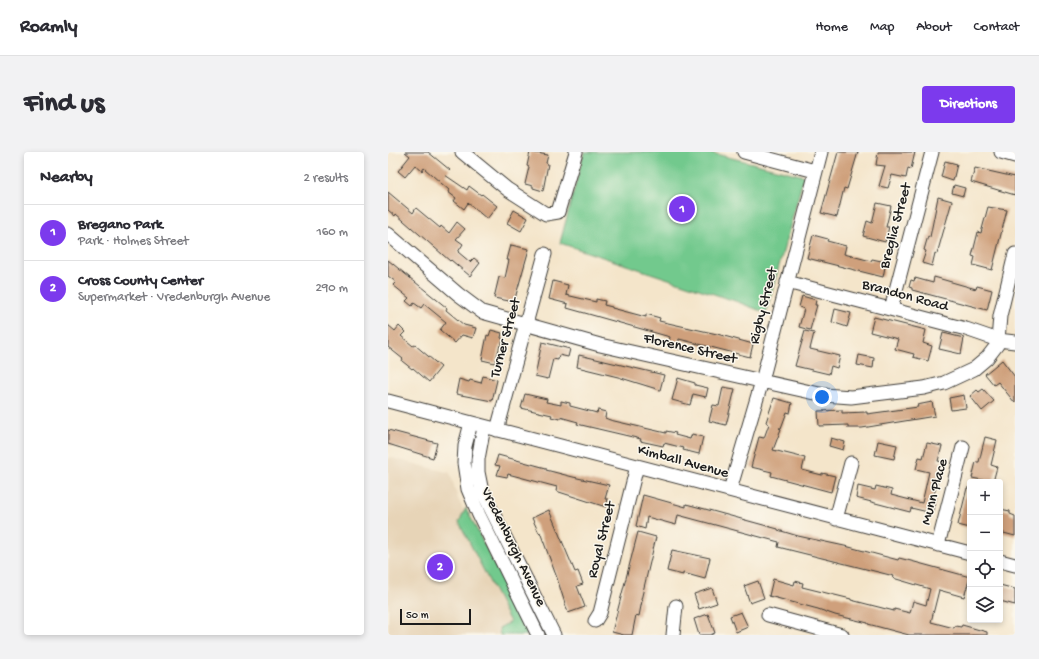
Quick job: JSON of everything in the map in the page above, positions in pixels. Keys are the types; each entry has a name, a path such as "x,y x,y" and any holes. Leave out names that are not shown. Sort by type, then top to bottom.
{"street":[{"path":"462,152 507,189 546,214 558,212 576,152"},
{"path":"744,152 816,172"},
{"name":"Rigby Street","path":"730,490 762,381 820,152"},
{"name":"Breglia Street","path":"891,309 932,152"},
{"path":"1001,152 1015,156"},
{"name":"Florence Street","path":"388,234 458,294 482,312 600,345 824,395 851,397 886,394 944,383 974,369 991,354 997,345 998,340"},
{"name":"Turner Street","path":"497,430 545,254"},
{"path":"998,340 1000,316 1015,254"},
{"name":"Brandon Road","path":"787,282 966,329 998,340 1015,341"},
{"name":"Kimball Avenue","path":"388,401 967,552"},
{"name":"Vredenburgh Avenue","path":"471,423 465,446 464,472 469,493 538,635"},
{"name":"Vredenburgh Avenue","path":"484,427 478,452 478,472 481,487 554,635"},
{"name":"Munn Place","path":"938,545 963,447"},
{"path":"836,519 851,463"},
{"name":"Royal Street","path":"595,621 600,613 637,466"},
{"path":"479,515 491,509"},
{"path":"1003,562 1015,565"},
{"path":"673,635 676,606"},
{"path":"768,616 842,635"}],"shaded area":[{"path":"388,457 450,473 458,499 527,635 388,635"}],"green space":[{"path":"584,152 708,152 804,176 766,313 738,302 560,243"},
{"path":"466,508 527,630 527,635 500,635 499,628 510,622 459,522"}],"building":[{"path":"405,152 428,152 450,170 445,175 467,190 469,186 497,206 487,219 468,203 464,209 454,201 456,198 448,192 449,190 424,168 422,171 415,165 405,177 398,171 410,156"},
{"path":"530,152 548,155 546,163 548,164 543,191 525,184 529,167 527,166"},
{"path":"838,152 858,152 847,189 844,188 837,217 821,213"},
{"path":"878,152 915,152 911,169 908,168 906,178 892,175 888,188 879,186 885,166 876,165"},
{"path":"945,161 957,164 953,181 941,177"},
{"path":"975,168 1015,177 1015,195 971,182"},
{"path":"954,185 965,188 963,196 952,193"},
{"path":"388,192 413,213 416,208 440,228 441,226 449,233 457,222 465,229 456,239 463,244 458,252 470,262 474,258 480,263 470,276 451,260 450,261 396,214 395,216 388,210"},
{"path":"938,197 952,201 937,254 935,253 932,266 922,263 926,251 924,250 928,236 930,237"},
{"path":"877,203 891,206 886,227 889,227 885,242 863,236 867,221 872,223"},
{"path":"988,207 1007,210 992,270 973,265 975,257 972,256 978,232 981,233"},
{"path":"514,210 528,218 521,231 507,223"},
{"path":"813,235 828,239 827,241 846,246 844,254 871,261 872,259 886,262 883,277 807,258"},
{"path":"511,245 529,249 514,302 494,298 499,277 505,278 509,260 507,260"},
{"path":"388,260 447,308 446,310 464,325 476,328 473,338 462,335 455,343 440,330 446,322 424,304 421,308 414,303 412,306 406,301 409,298 393,285 396,282 388,276"},
{"path":"934,277 976,289 977,286 992,290 987,310 912,290 912,288 909,287 911,280 914,281 915,278 933,283"},
{"path":"553,281 568,285 566,295 596,302 596,299 605,301 604,305 612,308 646,317 646,314 660,318 659,321 753,344 750,357 679,339 678,344 669,342 670,337 567,308 568,304 549,299"},
{"path":"802,296 816,300 815,305 817,305 810,330 799,327 804,309 799,307"},
{"path":"835,309 851,313 847,327 832,322"},
{"path":"874,317 926,330 923,343 932,346 928,361 913,357 914,354 895,349 898,339 870,332"},
{"path":"388,325 395,331 399,326 405,332 401,336 413,346 415,345 441,367 429,382 413,368 412,369 402,361 403,359 388,347"},
{"path":"491,330 502,333 501,338 503,339 495,363 482,360 487,335 489,336"},
{"path":"805,331 814,333 810,349 840,356 837,368 831,366 829,374 795,366"},
{"path":"943,333 964,338 961,354 939,349"},
{"path":"542,342 570,349 568,357 559,355 558,360 553,359 548,379 535,376"},
{"path":"579,355 664,375 660,390 618,377 577,367"},
{"path":"859,355 874,358 873,368 857,365"},
{"path":"1002,360 1015,377 1015,403 998,382 994,385 985,374"},
{"path":"483,376 497,380 492,401 456,394 459,379 481,383"},
{"path":"678,378 695,383 695,385 708,388 706,397 693,394 690,405 672,400"},
{"path":"723,387 735,389 726,425 709,421 713,405 719,406"},
{"path":"983,389 994,401 982,411 970,396 977,390 979,392"},
{"path":"525,394 547,399 546,402 561,405 561,401 570,403 570,406 597,413 598,410 606,412 605,418 610,420 666,433 666,431 676,433 675,435 690,439 692,434 703,437 699,454 683,450 684,448 664,443 663,446 640,441 641,439 577,424 578,422 560,417 560,419 551,417 552,415 521,408"},
{"path":"964,395 966,408 951,410 949,398"},
{"path":"774,398 792,403 790,413 787,412 781,428 779,428 781,429 773,450 805,458 802,470 822,475 822,473 835,476 831,492 771,476 772,472 751,467 759,437 764,438 769,424 766,422"},
{"path":"932,402 935,416 862,428 848,428 848,425 819,426 818,411 842,410 842,413 867,412 867,414 918,407 917,405"},
{"path":"388,430 437,443 433,458 388,444"},
{"path":"985,437 997,440 991,465 997,467 994,479 972,478 976,462 979,462"},
{"path":"831,438 845,442 843,450 829,446"},
{"path":"878,441 897,445 894,459 875,455"},
{"path":"927,443 942,446 938,461 942,462 933,499 936,499 932,513 911,508 910,512 856,498 858,486 875,490 876,486 892,490 891,495 922,503 929,472 916,469 919,457 923,458"},
{"path":"498,455 546,468 546,470 609,485 605,499 608,499 606,507 556,491 557,487 508,474 507,477 497,475 500,466 495,465"},
{"path":"967,488 967,527 958,525"},
{"path":"643,495 686,507 686,504 705,509 798,536 849,547 898,560 899,558 967,576 967,587 964,597 939,590 931,622 954,628 955,626 961,627 962,625 987,632 987,635 909,635 769,596 773,579 794,585 795,581 803,583 802,587 894,611 894,609 910,613 913,601 926,605 930,589 893,578 894,576 778,547 779,542 678,515 676,525 647,517 645,529 636,526"},
{"path":"549,510 575,572 578,571 583,584 577,586 585,607 568,613 540,532 539,533 532,518"},
{"path":"1003,510 1010,511 1010,514 1015,516 1015,536 1003,533"},
{"path":"638,532 656,537 641,600 639,616 636,615 632,635 624,635 612,632"},
{"path":"672,550 710,558 705,579 683,573 683,575 667,571"},
{"path":"758,581 764,598 750,603 744,586"},
{"path":"1003,586 1015,589 1015,605 1003,602"},
{"path":"712,588 717,603 699,609 694,594"},
{"path":"741,612 748,627 736,632 730,616"},
{"path":"708,614 715,633 710,635 699,635 694,619"}],"place":[{"name":"Bregano Park","path":"682,209"},
{"name":"Cross County Center","path":"440,567"}]}
